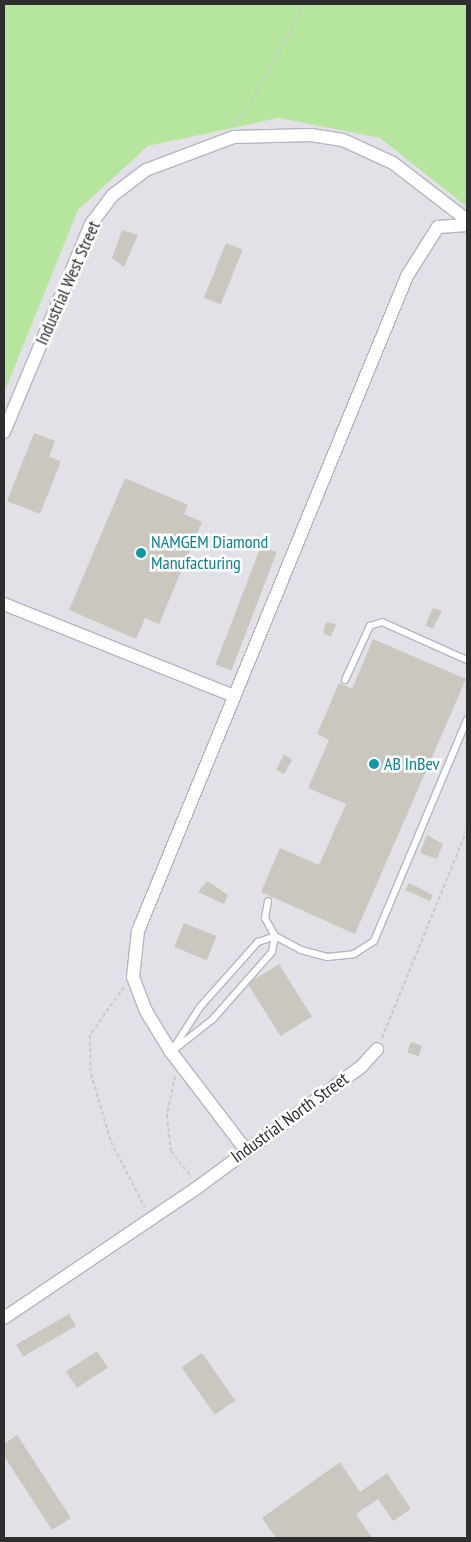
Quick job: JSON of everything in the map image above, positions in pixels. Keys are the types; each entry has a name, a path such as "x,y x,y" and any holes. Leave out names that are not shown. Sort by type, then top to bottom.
{"street":[{"name":"Industrial West Street","path":"4,432 91,224 113,195 146,170 234,137 311,134 359,146 393,163 467,220"},
{"path":"245,1149 171,1052 133,977 138,931 150,894 407,276 438,227 467,225"},
{"path":"4,604 232,695"},
{"name":"Industrial North Street","path":"4,1318 198,1186 245,1149 361,1067 377,1049"}],"lane":[{"path":"345,680 370,626 382,622 467,660"},
{"path":"268,901 265,918 275,936 327,957 354,954 374,941 467,720"},
{"path":"171,1052 200,1007 258,942 275,936"},
{"path":"171,1052 213,1019 272,952 275,936"}],"path":[{"path":"225,132 241,118 304,4"},
{"path":"377,1049 467,830"},
{"path":"133,977 90,1035 91,1074 111,1142 150,1219"},
{"path":"184,1069 174,1077 167,1115 172,1151 198,1186"}],"shaded area":[{"path":"279,118 380,138 467,207 467,1538 4,1538 4,393 78,210 148,146"}],"green space":[{"path":"4,4 467,4 467,207 380,138 279,118 148,146 78,210 4,393"}],"building":[{"path":"122,230 138,235 124,267 112,258"},
{"path":"226,243 243,250 221,304 204,298"},
{"path":"34,433 55,441 49,457 61,461 40,514 7,501"},
{"name":"NAMGEM Diamond Manufacturing","path":"125,478 188,505 184,514 202,522 159,624 145,618 136,639 69,610"},
{"path":"261,546 277,552 231,671 215,665"},
{"path":"433,608 442,611 433,628 425,626"},
{"path":"326,622 336,624 331,637 323,633"},
{"name":"AB InBev","path":"373,639 466,679 355,934 261,892 280,848 319,865 346,804 308,788 329,740 317,734 339,683 352,689"},
{"path":"284,754 292,760 284,774 276,770"},
{"path":"427,835 443,844 437,859 420,853"},
{"path":"207,881 228,895 224,904 198,892"},
{"path":"409,883 433,895 430,901 405,890"},
{"path":"184,923 216,936 207,960 174,947"},
{"path":"279,964 312,1017 280,1036 248,984"},
{"path":"411,1042 422,1046 419,1056 407,1052"},
{"path":"69,1314 76,1326 23,1357 16,1344"},
{"path":"97,1351 108,1368 77,1388 66,1371"},
{"path":"202,1353 235,1401 215,1415 182,1367"},
{"path":"17,1435 71,1518 52,1530 4,1456 4,1444"},
{"path":"340,1462 360,1492 387,1473 411,1509 393,1521 378,1499 356,1514 372,1538 276,1538 262,1518"}],"place":[{"name":"NAMGEM Diamond Manufacturing","path":"141,553"},
{"name":"AB InBev","path":"374,764"}]}
